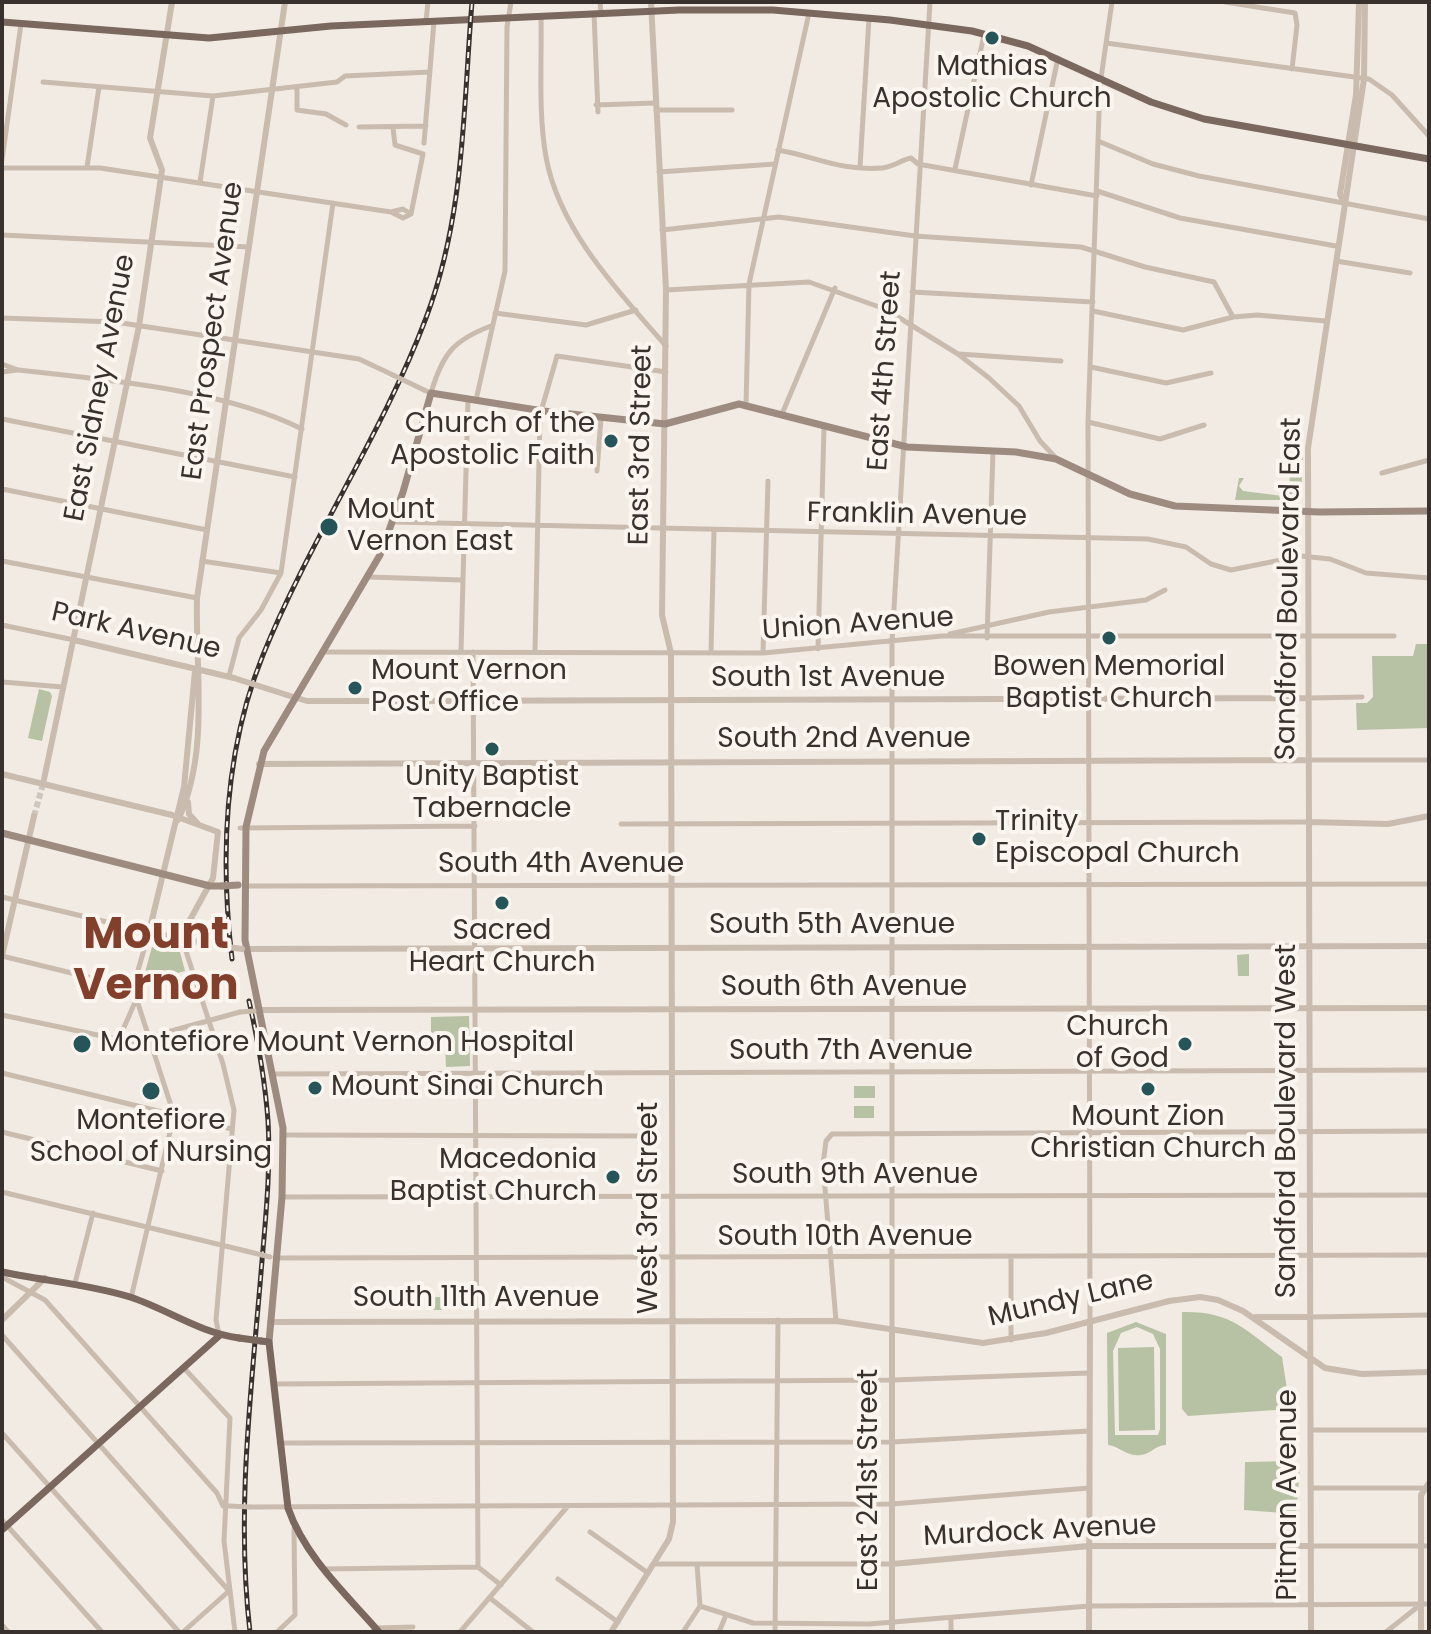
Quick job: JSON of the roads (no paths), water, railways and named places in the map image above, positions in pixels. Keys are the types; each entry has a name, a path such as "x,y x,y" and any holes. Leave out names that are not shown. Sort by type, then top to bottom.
{"main road":[{"path":"2,22 221,38 430,21 597,13 651,6 773,6 809,13 928,24 985,34 1058,58 1195,116 1429,159"},
{"path":"376,1631 294,1528 288,1508 265,1341 270,1322 273,1258 282,1197 283,1135 274,1074 235,948 243,827 259,764 290,696 325,652 370,577 393,522 427,391 543,411 665,424 731,404 746,405 901,446 993,451 1056,459 1130,494 1164,504 1429,511"},
{"path":"2,833 210,886 238,886"},
{"path":"2,1274 75,1283 131,1298 219,1336 265,1341"},
{"path":"4,1525 219,1336"}],"street":[{"name":"East Sidney Avenue","path":"43,784 139,326 161,177 161,163 150,145 172,2"},
{"name":"East Prospect Avenue","path":"178,820 188,799 197,598 285,2"},
{"path":"424,143 430,72 428,2"},
{"path":"461,652 462,525 472,400 505,271 508,18 511,2"},
{"path":"600,2 597,13 597,109 655,107 732,110"},
{"name":"East 4th Street","path":"892,1328 892,642 901,446 930,2"},
{"path":"1089,1632 1091,1131 1087,473 1101,78 1112,2"},
{"path":"1225,2 1295,13 1297,25 1292,69"},
{"name":"Sandford Boulevard East","path":"1359,2 1361,78"},
{"name":"Sandford Boulevard East","path":"1310,884 1308,448 1343,201 1340,194 1352,145 1361,78 1365,2"},
{"name":"East 3rd Street","path":"651,6 666,290 662,615 671,653 671,888"},
{"path":"746,405 749,284 809,13"},
{"path":"541,16 543,129 550,177 581,240 666,347"},
{"path":"860,167 869,18"},
{"path":"2,160 21,24"},
{"path":"955,170 985,34"},
{"path":"1106,43 1361,78 1388,92 1429,136"},
{"path":"1031,185 1058,58"},
{"path":"43,82 213,96 337,82 345,76 430,72"},
{"path":"87,167 99,87"},
{"path":"297,87 297,110 326,114 346,125"},
{"path":"200,182 213,96"},
{"path":"359,127 426,126"},
{"path":"2,168 87,167 391,212 403,218 411,214 423,154 395,145 393,128"},
{"path":"1098,141 1153,164 1199,176 1429,219"},
{"path":"778,150 807,156 834,167 882,168 911,158 918,164 1031,185 1097,193 1180,218 1336,246"},
{"path":"658,172 775,164"},
{"path":"231,677 239,638 261,610 281,573 333,203"},
{"path":"661,230 779,217 915,236 1095,250 1145,267 1214,282 1233,317"},
{"path":"2,235 249,247"},
{"path":"1335,261 1410,273"},
{"path":"666,290 809,282 835,288 910,323 958,354 1019,406 1040,441 1056,459"},
{"path":"782,414 835,288"},
{"path":"912,292 1093,302"},
{"path":"495,313 586,325 636,310"},
{"path":"1093,311 1183,330 1233,317 1266,315 1326,321"},
{"path":"2,318 139,326 359,359 427,391 446,353 492,326"},
{"path":"958,354 1061,361"},
{"path":"535,652 543,411 557,356 666,372"},
{"path":"2,364 18,370 127,383 227,403 266,412 302,429"},
{"path":"1091,367 1161,382 1178,382 1211,373"},
{"path":"2,372 18,370"},
{"path":"597,471 601,418"},
{"path":"2,419 295,477"},
{"path":"1088,422 1160,439 1204,425"},
{"path":"818,649 824,427"},
{"path":"987,638 993,451"},
{"path":"1382,473 1429,460"},
{"path":"763,653 768,481"},
{"path":"2,489 207,530"},
{"name":"Franklin Avenue","path":"393,522 1171,542 1211,564 1231,570 1309,557 1330,559 1366,573 1429,578"},
{"path":"711,652 714,531"},
{"path":"2,561 197,598"},
{"path":"202,561 281,573"},
{"path":"370,577 461,580"},
{"path":"942,636 1049,612 1146,600 1165,590"},
{"name":"Park Avenue","path":"2,625 196,667 290,696"},
{"name":"Union Avenue","path":"325,652 763,653 942,636 1394,636"},
{"path":"473,652 475,826 472,949 478,1567"},
{"name":"East Prospect Avenue","path":"149,932 178,820 192,745 198,690 196,667"},
{"path":"198,690 205,678 216,673"},
{"path":"2,682 64,687"},
{"name":"South 1st Avenue","path":"290,696 307,701 1362,697"},
{"name":"South 2nd Avenue","path":"259,764 1429,760"},
{"path":"2,774 220,832 210,886 185,929 183,942 232,1094 232,1129 216,1320 219,1336"},
{"path":"188,799 189,814 200,826"},
{"path":"34,816 2,956 133,988"},
{"path":"621,824 1388,824 1429,816"},
{"path":"243,827 475,826"},
{"path":"1088,884 1429,884"},
{"name":"South 4th Avenue","path":"238,886 671,888 1088,884"},
{"name":"Sandford Boulevard West","path":"1310,884 1310,1358"},
{"name":"West 3rd Street","path":"654,1564 673,1528 671,888"},
{"path":"2,897 183,942 193,941"},
{"path":"131,1298 174,1115 133,988 149,932"},
{"name":"South 5th Avenue","path":"235,948 1429,946"},
{"path":"118,1041 137,999"},
{"name":"South 6th Avenue","path":"257,1011 1429,1008"},
{"path":"2,1015 118,1041 149,1039 240,1012 257,1011"},
{"name":"South 7th Avenue","path":"274,1074 1429,1070"},
{"path":"2,1073 232,1129"},
{"path":"836,1321 825,1196 824,1150 830,1136 1091,1131 1429,1131"},
{"path":"2,1132 162,1171"},
{"path":"283,1135 655,1136"},
{"name":"South 10th Avenue","path":"2,1194 93,1213 273,1258 1429,1255"},
{"name":"South 9th Avenue","path":"282,1197 1429,1195"},
{"path":"75,1283 93,1213"},
{"path":"1011,1258 1011,1340"},
{"path":"2,1274 34,1291 141,1405 226,1506"},
{"path":"2,1320 45,1278"},
{"name":"Mundy Lane","path":"778,1320 836,1321 972,1342 1011,1340 1191,1297 1226,1302 1253,1317 1325,1368 1351,1374 1429,1372"},
{"path":"1253,1317 1429,1315"},
{"path":"775,1632 778,1320"},
{"name":"South 11th Avenue","path":"270,1322 778,1320"},
{"name":"East 241st Street","path":"892,1328 892,1632"},
{"path":"2,1335 229,1591"},
{"name":"Pitman Avenue","path":"1310,1358 1311,1632"},
{"path":"183,1367 230,1418 226,1506 229,1591 235,1632"},
{"path":"273,1384 892,1380 1089,1373"},
{"path":"1311,1430 1429,1430"},
{"path":"279,1443 892,1442 1089,1431"},
{"path":"2,1433 181,1632 229,1591"},
{"path":"1311,1488 1428,1487"},
{"path":"1421,1632 1425,1604 1425,1546 1421,1495 1428,1487"},
{"path":"226,1506 892,1504 1089,1488"},
{"path":"460,1632 567,1507"},
{"path":"4,1525 102,1632"},
{"path":"277,1632 295,1615 294,1528"},
{"path":"590,1532 648,1573"},
{"name":"Murdock Avenue","path":"654,1564 892,1564 1089,1546 1425,1546"},
{"path":"611,1632 654,1564"},
{"path":"683,1632 700,1606 697,1564"},
{"path":"324,1569 478,1567 501,1585"},
{"path":"558,1579 618,1622"},
{"path":"490,1598 533,1632"},
{"path":"700,1606 753,1623 777,1624 892,1623 1089,1606 1425,1604"},
{"path":"1386,1632 1425,1604"},
{"path":"719,1632 726,1615"},
{"path":"951,1618 951,1632"},
{"path":"2,1625 8,1632"},
{"path":"376,1631 413,1627"}],"tunnel":[{"path":"34,816 43,784"},
{"path":"193,941 222,946"}],"railway":[{"path":"232,959 226,843 228,805 240,729 250,691 282,612 389,404 426,318 439,279 460,162 472,2"},
{"path":"249,1001 263,1076 269,1140 245,1498 244,1543 250,1632"}],"place":[{"name":"Mathias Apostolic Church","path":"992,38"},
{"name":"Church of the Apostolic Faith","path":"611,441"},
{"name":"Mount Vernon East","path":"329,527"},
{"name":"Bowen Memorial Baptist Church","path":"1109,638"},
{"name":"Mount Vernon Post Office","path":"355,688"},
{"name":"Unity Baptist Tabernacle","path":"492,749"},
{"name":"Trinity Episcopal Church","path":"979,839"},
{"name":"Sacred Heart Church","path":"502,903"},
{"name":"Montefiore Mount Vernon Hospital","path":"82,1044"},
{"name":"Church of God","path":"1185,1044"},
{"name":"Mount Sinai Church","path":"315,1088"},
{"name":"Mount Zion Christian Church","path":"1148,1089"},
{"name":"Montefiore School of Nursing","path":"151,1091"},
{"name":"Macedonia Baptist Church","path":"613,1177"}],"district":[{"name":"Mount Vernon","path":"156,962"}]}
